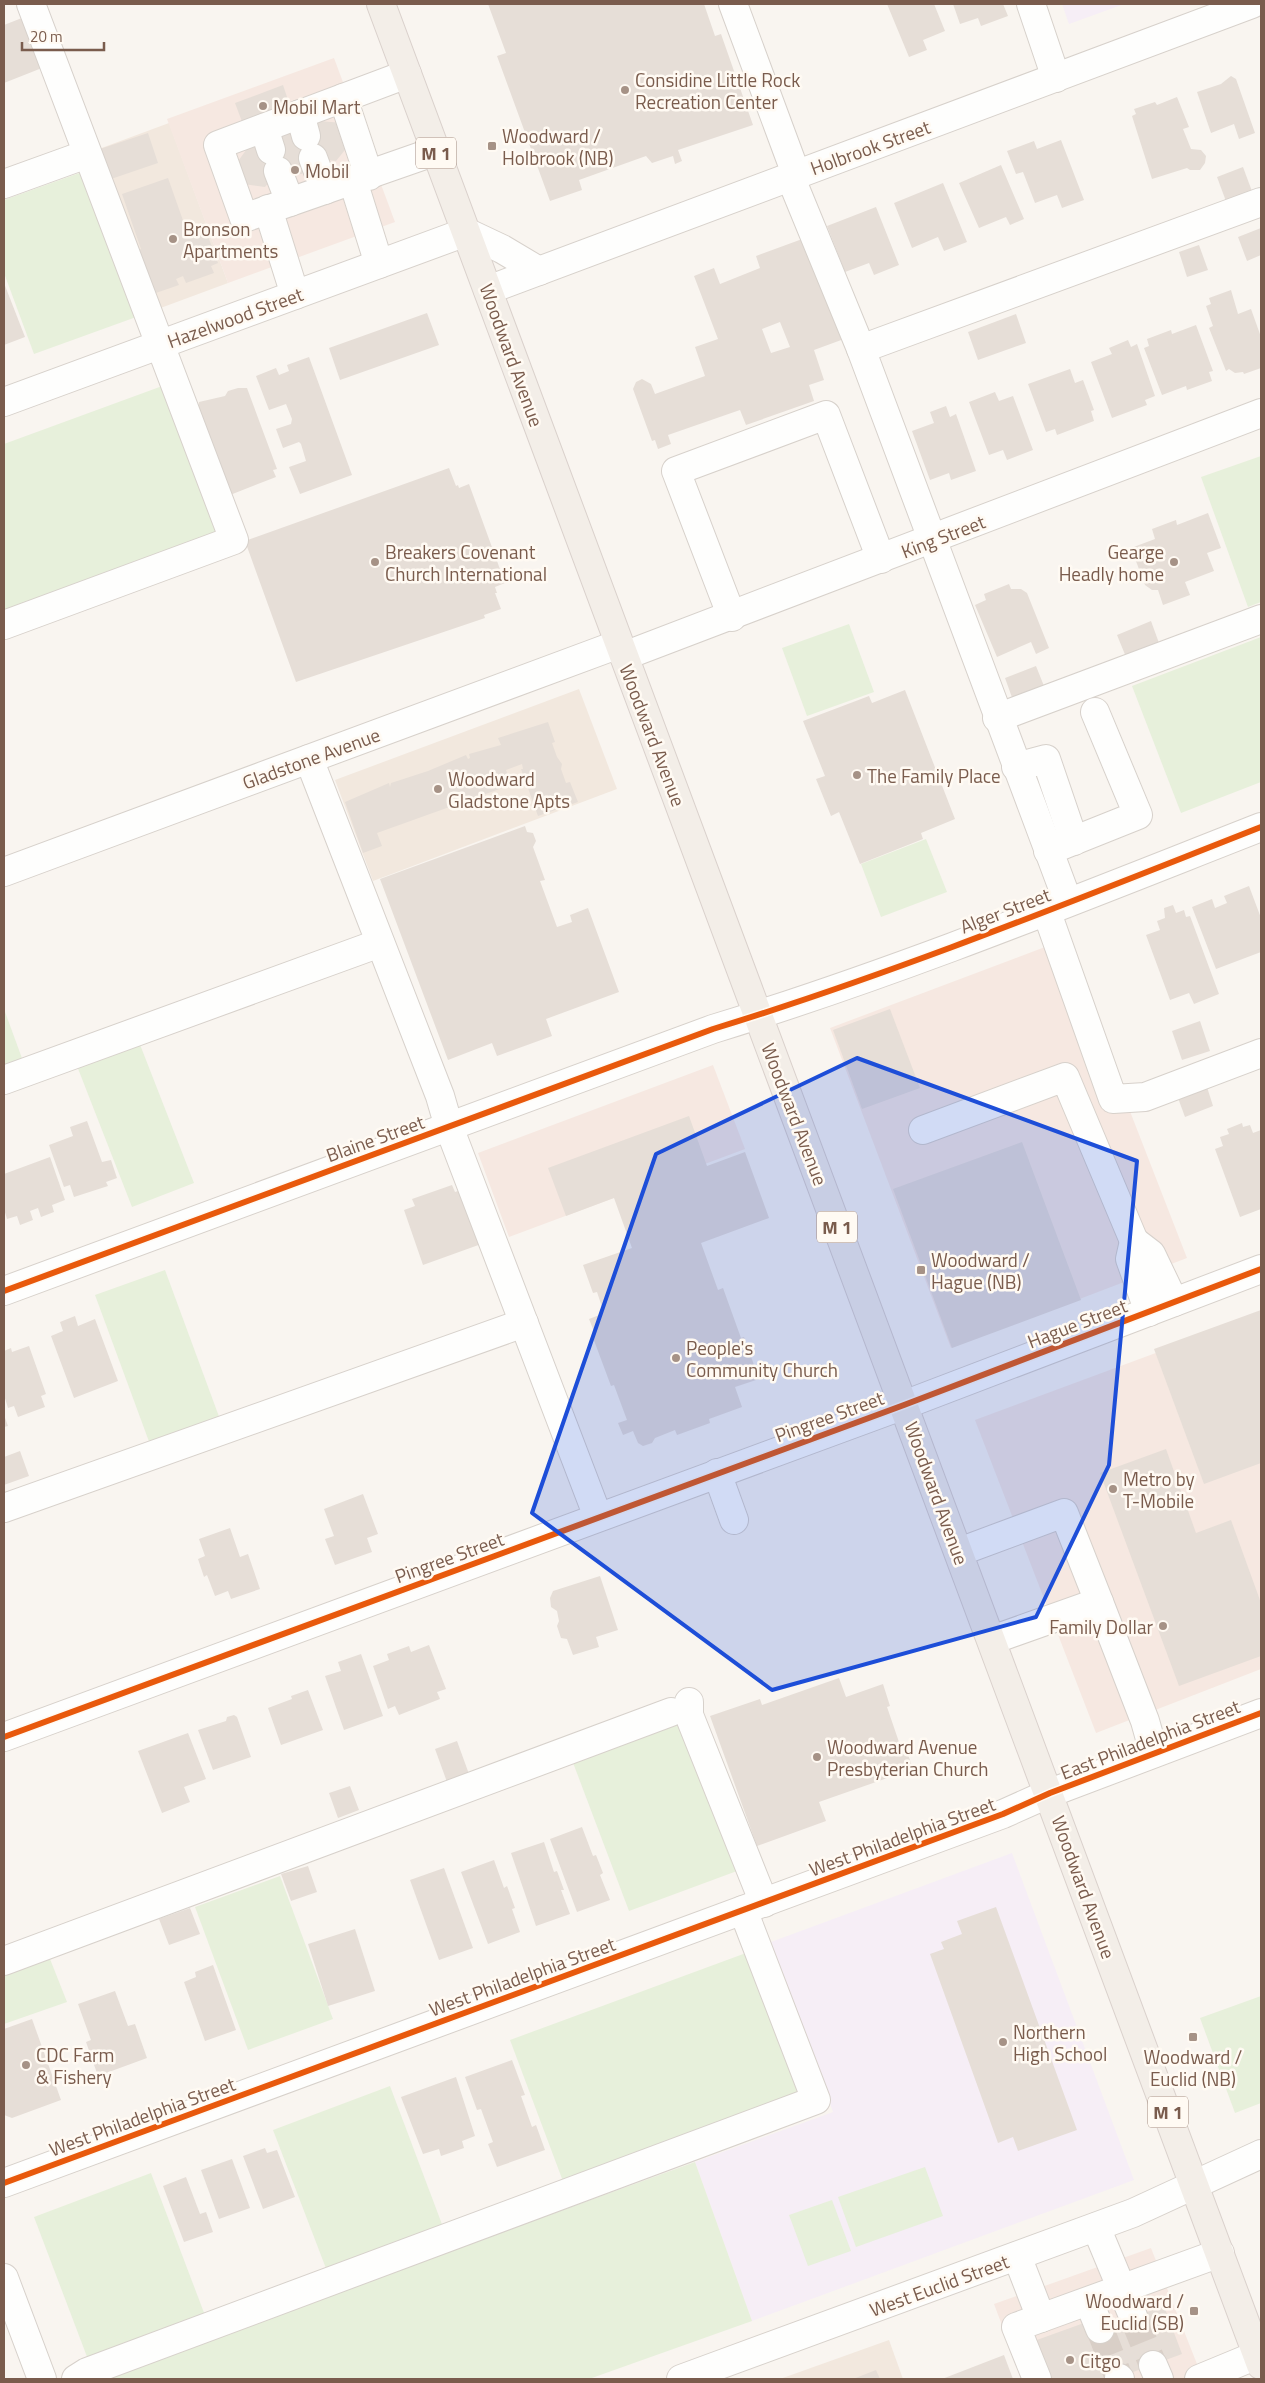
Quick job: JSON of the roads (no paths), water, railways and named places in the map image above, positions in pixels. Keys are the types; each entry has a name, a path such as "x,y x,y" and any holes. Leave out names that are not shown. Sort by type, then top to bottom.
{"main road":[{"name":"Woodward Avenue","path":"381,4 1050,1793 1259,2360"}],"street":[{"path":"4,625 234,540 31,4"},
{"path":"733,4 793,175 861,349 1048,851 1057,906 1113,1100 1145,1097 1261,1053"},
{"path":"1031,4 1056,78"},
{"name":"Holbrook Street","path":"488,290 1252,4"},
{"path":"407,74 342,98 306,136 271,149 218,144 244,218 436,151"},
{"path":"342,98 379,264"},
{"path":"306,136 325,190"},
{"path":"271,149 295,295"},
{"path":"4,184 87,154"},
{"path":"861,349 1261,202"},
{"path":"466,232 502,249 539,272"},
{"name":"Hazelwood Street","path":"4,402 466,232"},
{"name":"King Street","path":"622,650 732,616 1261,413"},
{"path":"732,616 676,471 826,415 881,559"},
{"path":"997,718 1261,618"},
{"name":"Gladstone Avenue","path":"4,872 309,759 622,650"},
{"path":"1048,851 1138,815 1095,712"},
{"path":"309,759 440,1096 449,1126 598,1517"},
{"path":"1016,767 1046,759 1074,841"},
{"name":"Alger Street","path":"758,1015 814,997 1261,828"},
{"path":"4,1080 380,943"},
{"name":"Blaine Street","path":"4,1292 713,1029 758,1015"},
{"path":"923,1130 1065,1077 1134,1241 1151,1254 1174,1302"},
{"path":"1134,1241 1130,1259 1149,1312"},
{"name":"Hague Street","path":"904,1405 1261,1270"},
{"path":"4,1508 524,1323"},
{"name":"Pingree Street","path":"4,1738 904,1405"},
{"path":"717,1474 734,1520"},
{"path":"959,1552 1064,1513 1145,1722 1154,1753"},
{"path":"992,1640 1099,1602"},
{"path":"4,1961 680,1707 690,1715 816,2100 103,2366 76,2379"},
{"name":"East Philadelphia Street","path":"1050,1793 1261,1713"},
{"name":"West Philadelphia Street","path":"4,2183 1003,1814 1050,1793"},
{"name":"West Euclid Street","path":"681,2379 1133,2213 1261,2154"},
{"path":"1096,2227 1133,2316"},
{"path":"1037,2379 1016,2328 1220,2252"},
{"path":"1017,2256 1041,2318"},
{"path":"4,2278 42,2379"},
{"path":"1089,2302 1100,2329"},
{"path":"1200,2379 1259,2360"}],"tunnel":[{"path":"1133,2316 1153,2365"},
{"path":"1100,2329 1119,2378"}],"place":[{"name":"Considine Little Rock Recreation Center","path":"625,90"},
{"name":"Mobil Mart","path":"263,106"},
{"name":"Woodward / Holbrook (NB)","path":"492,146"},
{"name":"Mobil","path":"295,170"},
{"name":"Bronson Apartments","path":"173,239"},
{"name":"Breakers Covenant Church International","path":"375,562"},
{"name":"Gearge Headly home","path":"1174,562"},
{"name":"The Family Place","path":"857,775"},
{"name":"Woodward Gladstone Apts","path":"438,789"},
{"name":"Woodward / Hague (NB)","path":"921,1270"},
{"name":"People's Community Church","path":"676,1358"},
{"name":"Metro by T-Mobile","path":"1113,1489"},
{"name":"Family Dollar","path":"1163,1626"},
{"name":"Woodward Avenue Presbyterian Church","path":"817,1757"},
{"name":"Woodward / Euclid (NB)","path":"1193,2037"},
{"name":"Northern High School","path":"1003,2042"},
{"name":"CDC Farm & Fishery","path":"26,2065"},
{"name":"Woodward / Euclid (SB)","path":"1194,2311"},
{"name":"Citgo","path":"1070,2360"}]}
